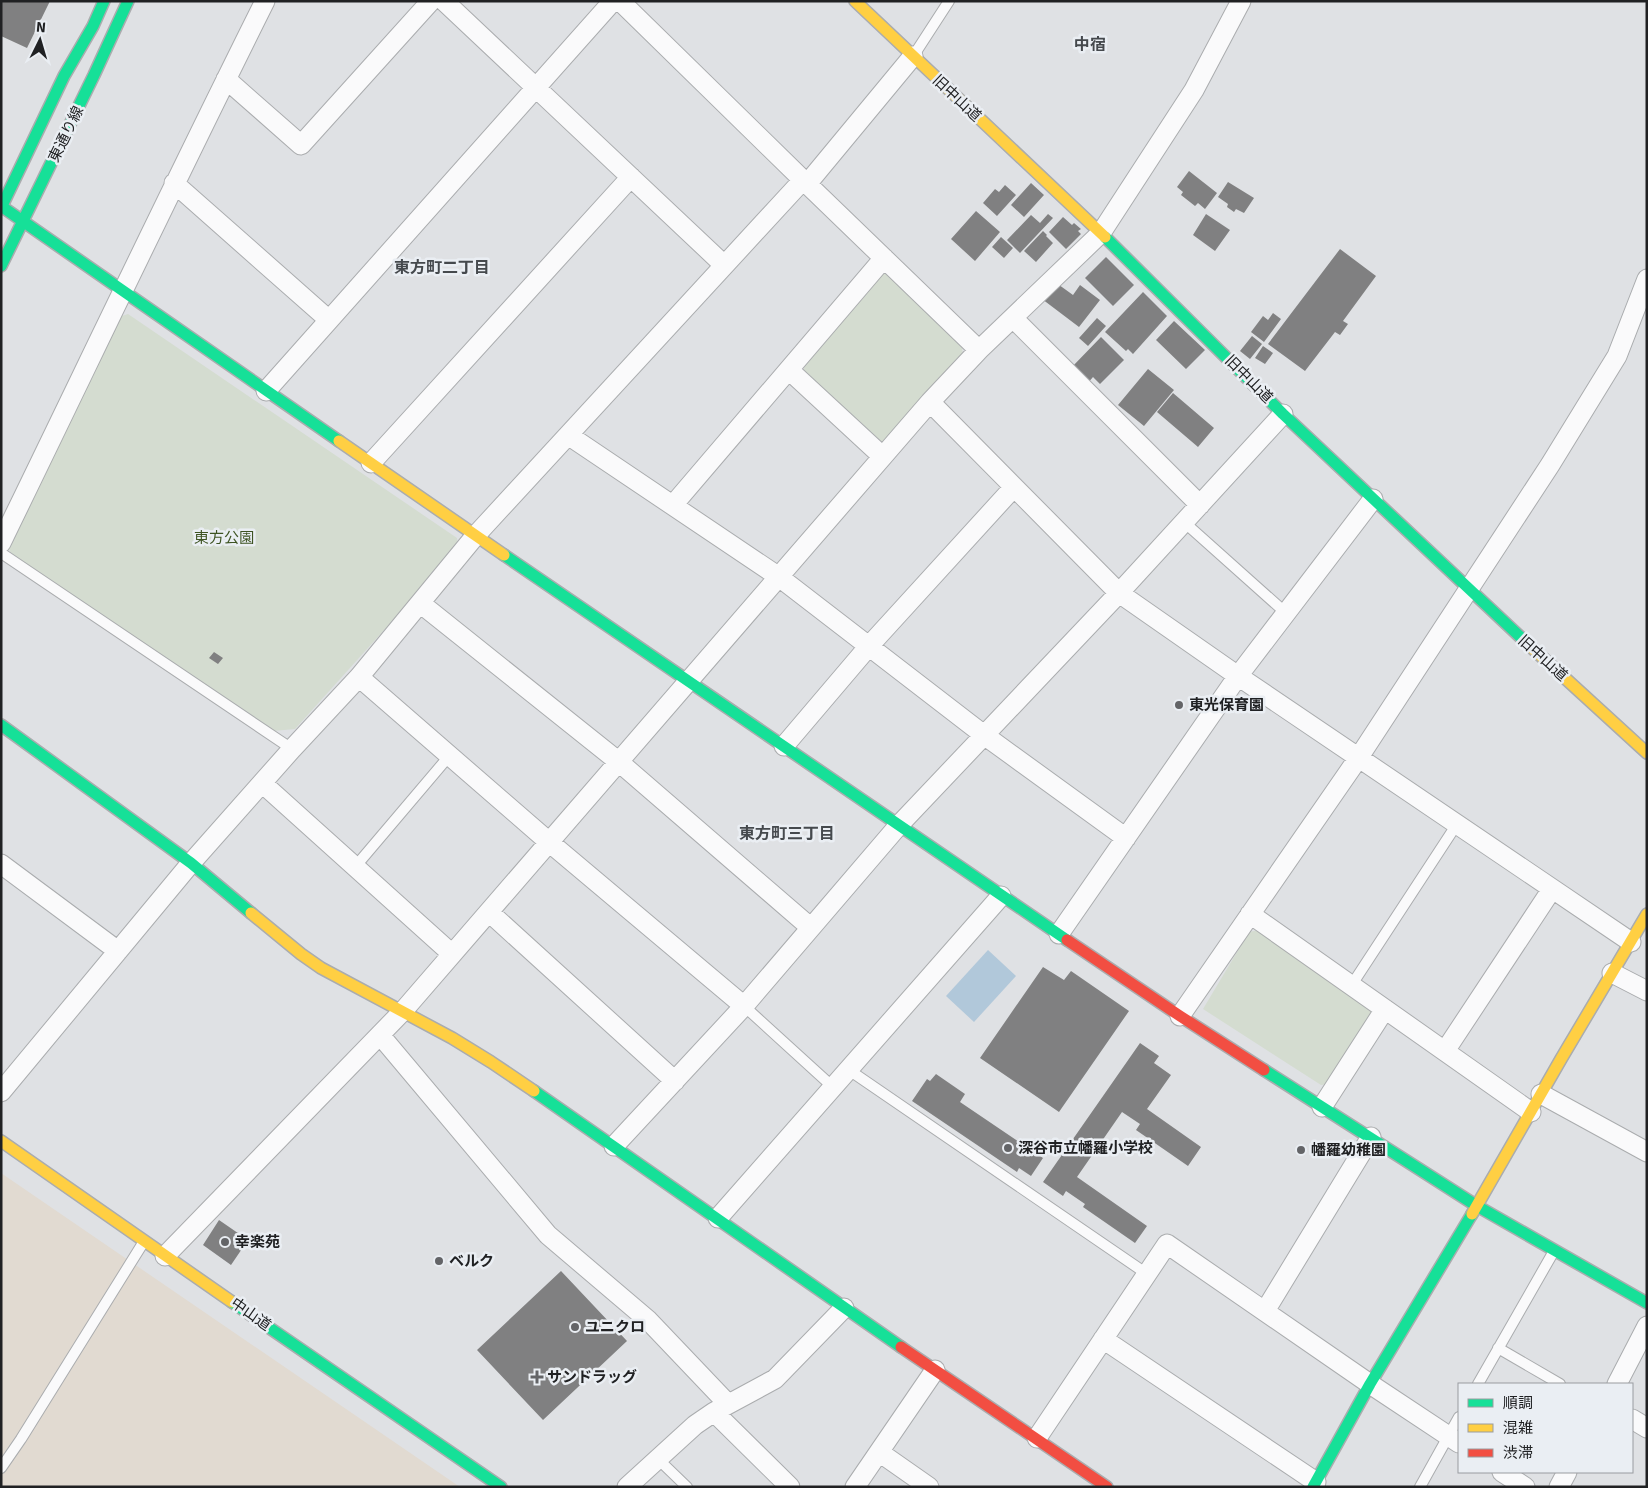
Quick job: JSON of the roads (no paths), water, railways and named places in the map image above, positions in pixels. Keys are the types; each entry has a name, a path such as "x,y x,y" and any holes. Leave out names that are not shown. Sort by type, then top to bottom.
{"main road":[{"name":"東通り線","path":"2,207 64,76 93,26 104,1"},
{"name":"東通り線","path":"1,266 24,222 128,1"},
{"name":"旧中山道","path":"855,1 1101,233 1283,414 1469,590 1647,753"},
{"path":"2,207 266,391 1001,896 1180,1016 1478,1206 1647,1303"},
{"path":"1,725 191,863 301,954 321,968 452,1038 491,1062 718,1218 844,1308 1105,1486"},
{"path":"1315,1484 1370,1384 1478,1206 1541,1094 1647,914"},
{"name":"中山道","path":"1,1141 144,1242 501,1487"}],"street":[{"path":"1,543 124,292 174,183 264,1"},
{"path":"226,79 300,145 431,1"},
{"path":"444,1 724,265"},
{"path":"266,391 613,1"},
{"path":"620,1 979,350"},
{"path":"165,1256 403,1011 930,402 979,350 1101,233 1194,90 1241,1"},
{"path":"1,1092 191,863 359,677 476,535 724,265 805,182 913,56"},
{"path":"371,463 631,177"},
{"path":"174,183 329,320"},
{"path":"672,505 884,258"},
{"path":"1180,1016 1359,757 1550,465 1617,356 1647,279"},
{"path":"1013,318 1200,505"},
{"path":"789,370 882,456"},
{"path":"930,402 1119,593 1630,942"},
{"path":"614,1146 744,1006 899,825 1119,593 1283,414"},
{"path":"568,435 779,577 984,735 1126,838"},
{"path":"784,746 869,646 1014,486"},
{"path":"1059,934 1238,676 1373,499"},
{"path":"420,603 619,762 810,927"},
{"path":"359,677 744,1006"},
{"path":"262,783 452,954"},
{"path":"1,864 118,951"},
{"path":"1445,1052 1552,889"},
{"path":"718,1218 1001,896"},
{"path":"489,912 675,1080"},
{"path":"1250,914 1531,1112"},
{"path":"1612,973 1647,991"},
{"path":"1322,1107 1385,1009"},
{"path":"380,1035 548,1235 648,1320 790,1487"},
{"path":"1541,1094 1647,1152"},
{"path":"1265,1311 1371,1137"},
{"path":"1037,1438 1167,1244 1454,1440"},
{"path":"627,1487 695,1425 721,1408 775,1379 844,1308"},
{"path":"1617,1383 1647,1326"},
{"path":"1103,1339 1315,1484"},
{"path":"855,1487 935,1370"},
{"path":"1633,1420 1647,1428"},
{"path":"879,1452 929,1487"},
{"path":"1504,1473 1525,1487"},
{"path":"1559,1487 1567,1473"}],"lane":[{"path":"913,56 949,1"},
{"path":"1184,522 1287,614"},
{"path":"1,553 292,749"},
{"path":"355,867 450,756"},
{"path":"1352,986 1457,824"},
{"path":"744,1006 834,1088"},
{"path":"849,1070 1147,1274"},
{"path":"1,1468 144,1242"},
{"path":"1479,1383 1555,1250"},
{"path":"1498,1348 1558,1383"},
{"path":"1420,1487 1454,1440 1458,1422"},
{"path":"658,1460 687,1487"}],"water":[{"path":"988,950 1016,976 974,1022 946,996"}],"place":[{"name":"東光保育園","path":"1179,705"},
{"name":"深谷市立幡羅小学校","path":"1008,1148"},
{"name":"幡羅幼稚園","path":"1301,1150"},
{"name":"幸楽苑","path":"225,1242"},
{"name":"ベルク","path":"439,1261"},
{"name":"ユニクロ","path":"575,1327"},
{"name":"サンドラッグ","path":"537,1377"}],"district":[{"name":"中宿","path":"1090,44"},
{"name":"東方町二丁目","path":"442,267"},
{"name":"東方町三丁目","path":"787,833"}],"park label":[{"name":"東方公園","path":"224,538"}]}
